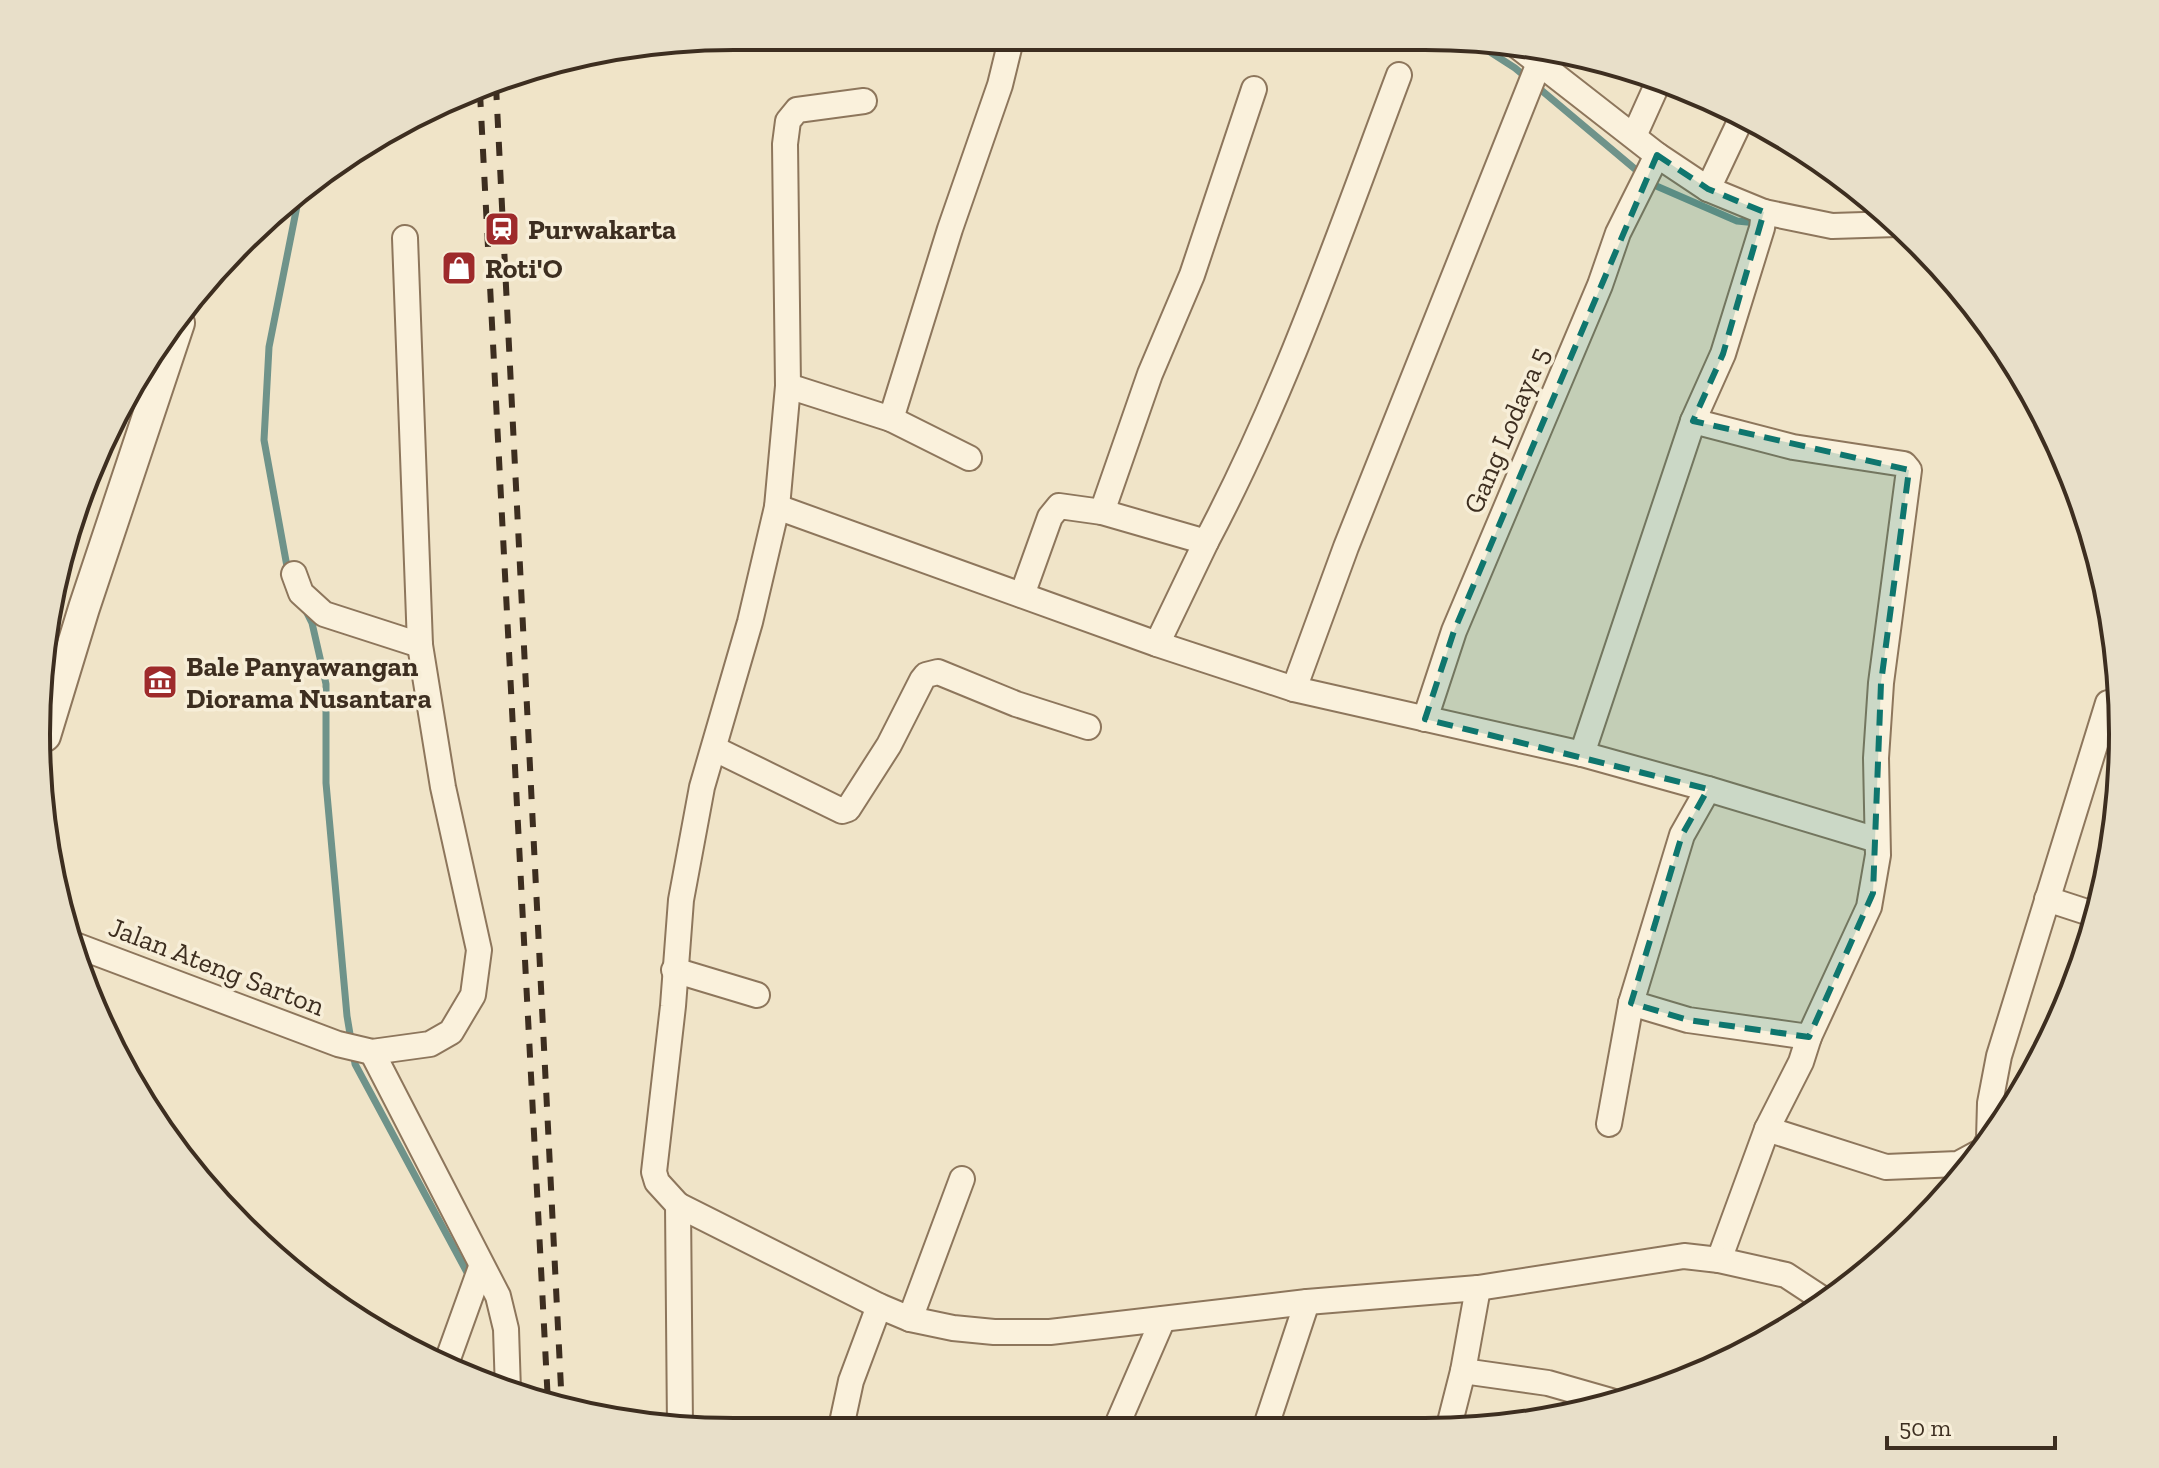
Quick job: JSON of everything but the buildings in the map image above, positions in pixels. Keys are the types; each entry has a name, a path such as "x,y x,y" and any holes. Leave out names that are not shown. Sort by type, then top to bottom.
{"street":[{"path":"891,419 950,229 1000,85 1009,50"},
{"path":"1524,58 1533,75 1634,136 1649,169 1708,189 1763,219 1832,226 1881,224"},
{"path":"1157,644 1248,456 1320,285 1399,75"},
{"path":"1294,689 1346,547 1533,75"},
{"path":"1102,512 1150,374 1192,275 1254,89"},
{"path":"1634,136 1655,90"},
{"path":"864,101 797,110 788,121 785,144 788,386 777,507 750,622 702,787 681,900 673,1006 654,1172 657,1182 678,1205 879,1306 910,1319 953,1328 1050,1332 1307,1302 1478,1288 1684,1256 1719,1260 1786,1275 1816,1295"},
{"path":"1708,189 1738,126"},
{"name":"Gang Lodaya 5","path":"1425,719 1454,631 1600,285 1618,233 1649,169"},
{"path":"1582,754 1693,421 1723,354 1763,219"},
{"path":"405,238 420,645 443,787 479,950 473,995 451,1032 430,1044 367,1051 498,1296 506,1329 508,1380"},
{"path":"53,678 171,346"},
{"path":"788,386 891,419 969,458"},
{"path":"1693,421 1793,447 1904,464 1909,470 1881,683 1876,758 1878,855 1873,893 1865,922 1767,1129 1719,1260"},
{"path":"1022,595 1050,517 1059,506 1102,512 1206,542"},
{"path":"777,507 1157,644 1294,689 1582,754 1877,840"},
{"path":"294,574 301,593 324,614 420,645"},
{"path":"715,749 842,811 848,809 874,771 922,680 932,673 938,672 1016,704 1088,727"},
{"path":"1989,1121 1999,1056 2108,703"},
{"path":"1609,1124 1631,1003 1682,835 1708,789"},
{"path":"2047,899 2086,912"},
{"name":"Jalan Ateng Sarton","path":"84,949 338,1044 367,1051"},
{"path":"674,970 757,995"},
{"path":"1631,1003 1688,1020 1809,1037"},
{"path":"1767,1129 1886,1167 1955,1166"},
{"path":"910,1319 962,1179"},
{"path":"678,1205 680,1416"},
{"path":"449,1355 481,1267"},
{"path":"1451,1417 1478,1288"},
{"path":"1269,1418 1307,1302"},
{"path":"843,1418 851,1381 879,1306"},
{"path":"1120,1418 1163,1319"},
{"path":"1463,1371 1548,1383 1595,1397"}],"highlighted area":[{"path":"1657,155 1708,189 1764,212 1723,354 1693,421 1909,470 1881,683 1873,893 1809,1037 1688,1020 1631,1003 1682,835 1708,789 1425,719 1454,631"}],"waterway":[{"path":"1493,54 1515,68 1654,185 1737,221 1757,223"},
{"path":"288,572 264,440 269,347 296,209"},
{"path":"305,609 312,623 326,684 326,783 347,1016 355,1064 470,1278"}],"railway":[{"path":"496,93 561,1396"},
{"path":"480,99 547,1392"}],"place":[{"name":"Purwakarta","path":"502,229"},
{"name":"Roti'O","path":"459,268"},
{"name":"Bale Panyawangan Diorama Nusantara","path":"160,682"}]}
